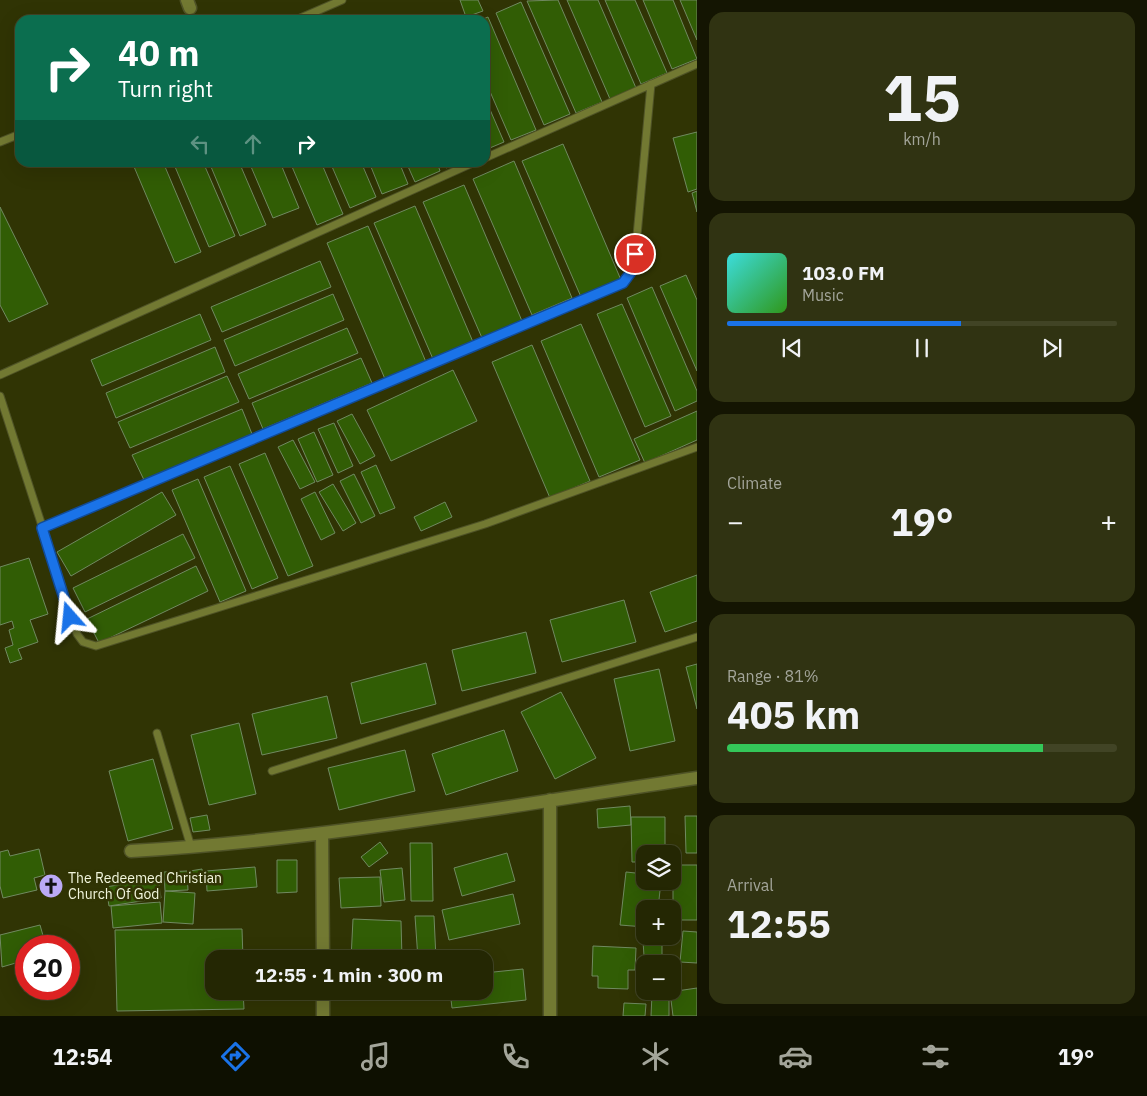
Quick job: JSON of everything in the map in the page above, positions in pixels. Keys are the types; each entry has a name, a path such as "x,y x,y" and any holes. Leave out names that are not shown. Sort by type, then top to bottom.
{"street":[{"path":"131,852 191,848 322,834 697,778"},
{"path":"550,800 550,1016"},
{"path":"322,834 322,950"},
{"path":"323,1000 323,1016"}],"lane":[{"path":"308,15 342,0"},
{"path":"490,156 697,64"},
{"path":"42,528 623,283 634,268 651,84"},
{"path":"0,142 15,136"},
{"path":"0,375 464,167"},
{"path":"0,396 77,634 83,642 96,646 485,524 697,448"},
{"path":"272,771 697,637"},
{"path":"157,733 191,848"}],"building":[{"path":"460,0 478,0 483,11 465,15"},
{"path":"558,0 602,102 576,113 527,1"},
{"path":"567,0 598,0 636,88 610,99"},
{"path":"605,0 635,0 667,73 641,84"},
{"path":"643,0 673,0 697,59 672,69"},
{"path":"680,0 697,0 697,40"},
{"path":"521,2 570,114 544,125 496,13"},
{"path":"490,22 536,130 511,140 490,92"},
{"path":"490,110 504,142 490,148"},
{"path":"697,132 697,189 688,192 673,138"},
{"path":"563,144 621,280 581,297 522,161"},
{"path":"514,161 572,298 532,315 473,179"},
{"path":"134,167 165,167 201,252 175,263"},
{"path":"175,167 205,167 235,236 209,247"},
{"path":"211,167 241,167 266,225 240,236"},
{"path":"251,167 282,167 299,208 273,218"},
{"path":"292,167 323,167 343,214 317,225"},
{"path":"332,167 363,167 376,197 350,208"},
{"path":"371,167 401,167 408,184 382,194"},
{"path":"408,167 439,167 440,171 415,182"},
{"path":"464,185 522,321 482,338 423,202"},
{"path":"697,191 697,212 692,193"},
{"path":"415,206 473,342 433,359 374,223"},
{"path":"0,207 48,304 9,322 0,305"},
{"path":"368,226 426,362 385,379 327,243"},
{"path":"320,261 331,287 222,332 211,307"},
{"path":"686,275 697,300 697,371 660,286"},
{"path":"652,287 697,391 697,401 675,411 627,298"},
{"path":"333,294 344,320 235,366 224,340"},
{"path":"622,304 671,416 645,427 597,314"},
{"path":"200,314 211,340 102,386 91,360"},
{"path":"581,324 640,460 599,477 541,341"},
{"path":"347,328 358,353 249,399 238,374"},
{"path":"532,345 590,481 550,498 492,362"},
{"path":"215,347 225,372 116,418 106,393"},
{"path":"361,358 372,383 263,429 252,403"},
{"path":"453,370 477,421 391,461 367,410"},
{"path":"227,376 239,402 130,448 118,422"},
{"path":"242,409 252,434 144,480 132,455"},
{"path":"697,411 697,440 645,463 634,439"},
{"path":"352,414 375,456 360,464 337,421"},
{"path":"334,423 353,466 338,473 318,429"},
{"path":"314,432 333,475 317,482 298,439"},
{"path":"293,440 315,482 300,489 278,447"},
{"path":"265,453 313,566 288,576 239,464"},
{"path":"376,465 395,508 380,514 361,472"},
{"path":"230,466 278,578 252,589 204,477"},
{"path":"354,474 375,516 361,523 340,481"},
{"path":"198,479 246,591 220,602 172,490"},
{"path":"333,484 356,523 343,531 319,492"},
{"path":"162,492 176,515 71,576 57,552"},
{"path":"315,492 335,533 321,540 301,499"},
{"path":"445,502 452,517 421,531 414,517"},
{"path":"183,534 195,558 85,612 73,588"},
{"path":"29,558 48,614 30,620 38,642 18,649 22,659 10,663 5,648 13,645 9,630 14,628 12,621 0,625 0,567"},
{"path":"196,566 208,591 99,643 87,619"},
{"path":"697,575 697,621 665,632 650,592"},
{"path":"624,600 636,642 562,662 550,620"},
{"path":"526,632 536,673 462,691 452,650"},
{"path":"426,663 436,704 361,724 351,683"},
{"path":"697,664 697,709 686,667"},
{"path":"659,669 675,741 630,751 614,679"},
{"path":"561,692 596,758 555,779 521,712"},
{"path":"327,696 337,738 262,755 252,714"},
{"path":"239,723 256,794 209,805 191,735"},
{"path":"504,730 518,771 446,795 432,754"},
{"path":"405,750 415,791 339,810 328,768"},
{"path":"153,759 173,829 128,841 109,771"},
{"path":"630,806 631,825 598,828 597,809"},
{"path":"207,815 210,830 193,832 190,818"},
{"path":"685,816 697,816 697,853 686,853"},
{"path":"631,817 665,817 665,845 636,845 636,862 632,862"},
{"path":"380,842 388,853 369,867 361,857"},
{"path":"410,843 432,843 433,901 411,901"},
{"path":"39,849 45,875 34,878 37,890 3,898 0,886 0,852 8,850 10,856"},
{"path":"507,853 515,881 462,896 454,868"},
{"path":"277,860 297,860 297,892 277,893"},
{"path":"681,865 697,865 697,920 681,920 681,900 673,900 673,890 681,890"},
{"path":"255,867 257,887 207,891 206,871"},
{"path":"402,868 405,900 384,902 380,870"},
{"path":"202,869 203,883 192,884 190,871"},
{"path":"187,871 188,890 165,891 164,872"},
{"path":"626,872 636,873 636,890 660,890 659,900 636,900 636,926 620,925"},
{"path":"380,877 381,906 341,908 339,878"},
{"path":"158,878 161,898 109,906 106,887"},
{"path":"165,891 195,893 193,924 163,922"},
{"path":"513,894 520,924 449,940 442,910"},
{"path":"160,902 162,923 113,928 111,906"},
{"path":"415,916 434,916 436,950 417,950"},
{"path":"353,919 401,921 402,950 351,950"},
{"path":"40,925 43,935 15,935 15,963 2,967 0,935"},
{"path":"242,929 243,950 205,950 205,1000 244,1000 244,1009 117,1011 115,930"},
{"path":"683,931 697,932 697,963 681,962"},
{"path":"643,945 662,945 662,955 644,955"},
{"path":"593,946 636,948 635,970 628,970 628,989 598,988 598,976 592,976"},
{"path":"523,969 526,1000 452,1008 451,1000 493,1000 493,972"},
{"path":"697,988 697,1016 673,1016 671,1000 681,1000 681,990"},
{"path":"652,1000 669,1000 669,1016 651,1016"},
{"path":"624,1003 646,1004 645,1016 623,1016"}],"place":[{"name":"The Redeemed Christian Church Of God","path":"51,886"}],"route":[{"path":"70,617 42,528 623,283 634,268 635,254"}]}
